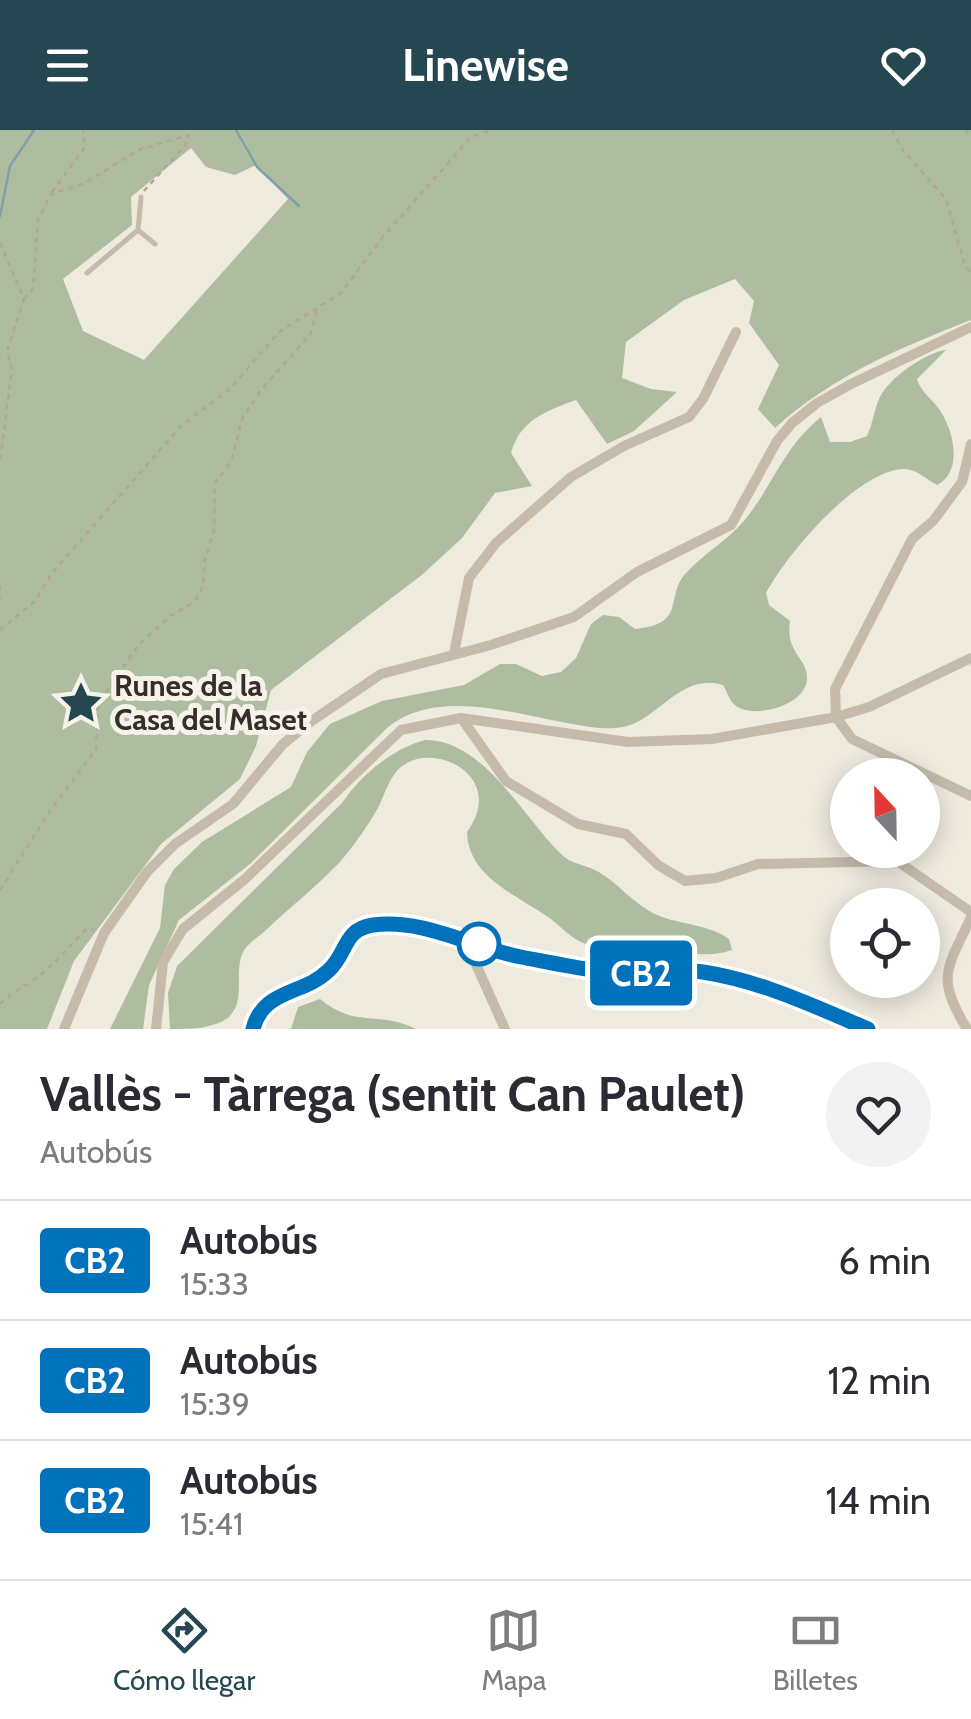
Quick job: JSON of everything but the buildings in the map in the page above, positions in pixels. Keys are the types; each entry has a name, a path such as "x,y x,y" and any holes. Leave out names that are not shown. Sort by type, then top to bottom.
{"street":[{"path":"64,1029 102,937 160,856 233,804 283,744 381,674 574,617 636,572 731,525 777,442 816,404 971,326"},
{"path":"454,653 469,578 496,543 571,477 624,446 688,417 703,399 736,332"},
{"path":"971,444 966,480 912,540 852,648 835,689 836,717 852,738 971,796"},
{"path":"156,1029 163,962 184,929 246,879 401,730 461,718 628,742 712,740 869,707 971,658"},
{"path":"461,718 506,781 578,824 626,834 658,865 685,880 716,878 758,864 897,860 971,914 948,966 947,996 967,1029"},
{"path":"254,1029 258,1014 273,999 326,974 346,939 360,928 391,925 472,941 510,955 612,971 689,970 734,977 763,985 868,1029"},
{"path":"472,941 474,960 505,1029"}],"lane":[{"path":"87,274 138,230 141,196"},
{"path":"138,230 154,244"}],"path":[{"path":"0,461 12,369 7,351 24,299 33,290 38,220 85,146 83,130"},
{"path":"51,194 85,183 138,150 193,130"},
{"path":"0,630 35,601 52,573 182,425 232,388 279,332 341,293 382,238 471,138 491,130"},
{"path":"892,130 902,148 946,199 965,266 971,273"},
{"path":"966,130 971,135"},
{"path":"141,196 188,142 188,135"},
{"path":"0,243 24,299"},
{"path":"0,890 50,811 96,749 98,704 140,644 172,615 195,601 203,587 205,559 214,530 215,483 232,460 242,420 260,391 310,335 317,310"},
{"path":"0,586 0,599"},
{"path":"0,1004 12,991 37,978 62,957 87,928 102,937"}],"green space":[{"path":"0,130 971,130 971,320 844,378 775,428 758,409 779,365 749,323 754,301 735,279 684,300 626,342 622,378 651,389 677,392 634,431 607,444 576,400 528,425 511,453 532,486 495,493 462,538 423,574 271,690 256,746 240,779 161,844 74,961 47,1029 0,1029","holes":["191,148 206,167 235,175 256,165 288,199 144,360 83,331 63,279 132,225 131,197"]},
{"path":"946,350 917,379 950,430 953,461 945,479 937,485 916,472 902,469 864,485 824,518 766,593 769,605 790,621 793,648 804,665 807,679 798,697 777,708 753,711 733,703 723,685 696,685 639,721 614,728 477,707 428,709 406,716 386,729 250,864 179,920 149,985 143,1029 110,1029 160,928 165,885 174,869 202,842 291,787 307,752 330,724 382,701 464,685 500,664 516,664 542,676 561,672 576,658 591,624 603,615 619,617 635,629 662,622 669,615 686,573 743,522 807,429 821,417 830,442 850,442 867,436 880,397 892,382 919,361"},
{"path":"425,740 446,743 484,766 565,857 603,875 657,915 721,934 729,939 732,950 700,954 601,946 576,939 485,873 469,848 467,832 477,811 478,793 471,778 458,766 425,758 409,762 396,772 370,821 339,863 245,949 240,960 237,1004 228,1018 208,1026 170,1029 168,993 177,966 368,773 401,750"},
{"path":"320,999 345,1014 416,1029 291,1029 298,1007"}],"waterway":[{"path":"0,216 10,166 34,130"},
{"path":"236,130 257,167 299,206"}],"bus line":[{"name":"CB2","path":"253,1029 264,1006 284,992 326,974 346,939 360,928 377,924 453,936 502,953 547,962 631,973 689,970 734,977 763,985 868,1029"}],"place":[{"name":"Runes de la Casa del Maset","path":"81,703"}]}
